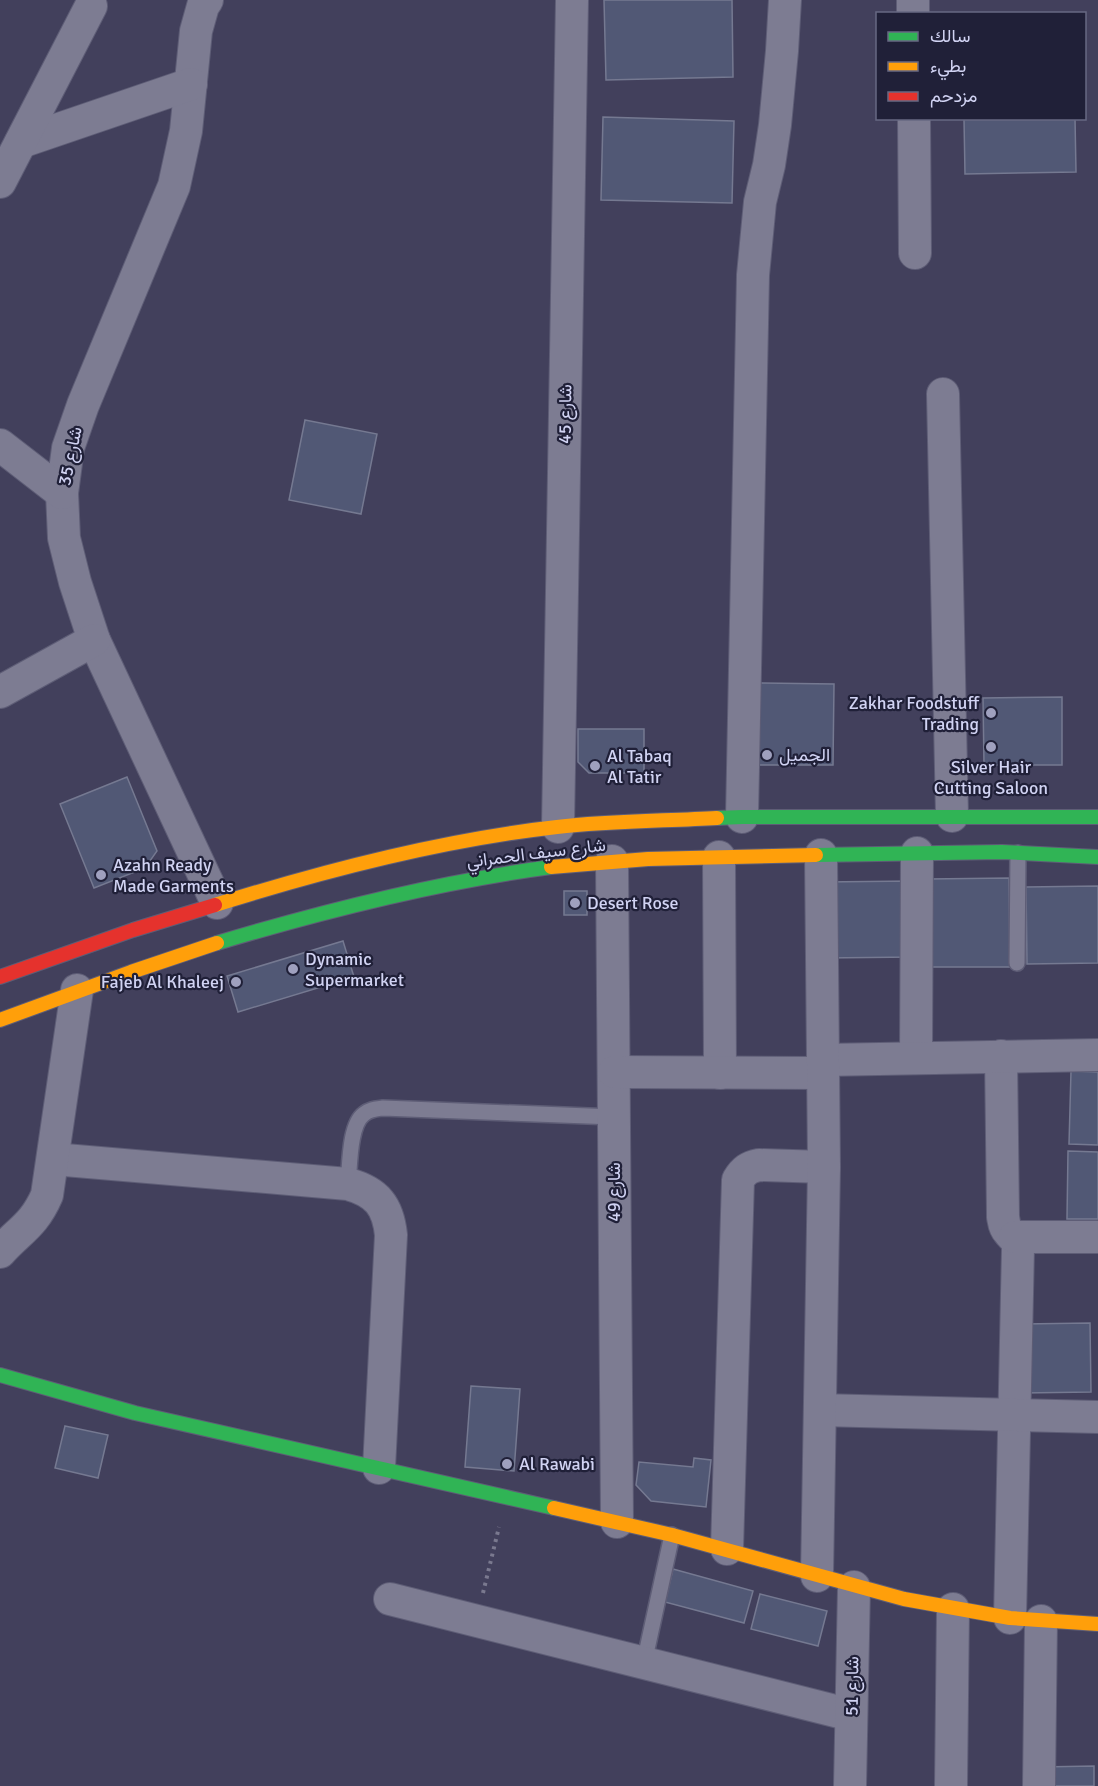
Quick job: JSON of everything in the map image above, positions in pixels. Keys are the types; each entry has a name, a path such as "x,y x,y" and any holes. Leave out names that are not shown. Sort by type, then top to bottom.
{"street":[{"name":"شارع 35","path":"207,0 196,31 186,131 174,186 83,405 68,448 62,493 64,538 75,582 94,640 217,903"},
{"name":"شارع 45","path":"558,827 572,0"},
{"path":"742,817 753,275 760,202 769,165 775,124 785,0"},
{"path":"0,182 91,6"},
{"path":"21,142 191,84"},
{"path":"914,120 915,253"},
{"path":"943,394 952,816"},
{"path":"0,445 62,493"},
{"path":"0,692 94,640"},
{"name":"شارع سيف الحمراني","path":"0,977 123,933 305,877 466,841 558,827 742,817 1098,817"},
{"path":"916,1058 917,853"},
{"name":"شارع سيف الحمراني","path":"0,1020 77,990 317,914 365,901 538,868 612,861 917,853 1018,853 1098,857"},
{"path":"817,1576 824,1167 821,855"},
{"path":"719,857 720,1073"},
{"name":"شارع 49","path":"612,861 617,1522"},
{"path":"0,1252 31,1223 41,1210 47,1196 77,990"},
{"path":"614,1072 720,1073 916,1058 1098,1055"},
{"path":"1001,1056 1003,1217 1006,1229 1018,1242 1010,1618"},
{"path":"53,1159 348,1184 362,1188 375,1196 384,1207 390,1221 391,1235 379,1468"},
{"path":"728,1549 738,1180 750,1167 759,1165 824,1167"},
{"path":"1015,1237 1098,1237"},
{"path":"0,1375 135,1413 672,1535 728,1549 854,1587 953,1609 1010,1618 1098,1624"},
{"path":"820,1410 1098,1417"},
{"name":"شارع 51","path":"850,1786 854,1587"},
{"path":"390,1599 851,1715"},
{"path":"951,1786 953,1609"},
{"path":"1039,1786 1041,1621"}],"lane":[{"path":"1017,963 1018,853"},
{"path":"348,1184 356,1124 362,1115 371,1109 614,1118"},
{"path":"644,1663 672,1535"}],"path":[{"path":"477,1621 506,1497"}],"building":[{"path":"604,0 732,0 733,77 606,80"},
{"path":"603,117 734,121 732,203 601,200"},
{"path":"964,120 1075,120 1076,172 965,174"},
{"path":"305,420 377,434 361,514 289,500"},
{"path":"755,683 834,684 833,765 755,765"},
{"path":"1062,697 1062,765 984,765 983,698"},
{"path":"578,729 644,729 644,773 589,773 578,762"},
{"path":"127,777 157,851 145,868 94,888 60,804"},
{"path":"1009,878 1010,967 928,967 928,879"},
{"path":"912,881 913,957 824,958 823,882"},
{"path":"1098,886 1098,963 1027,964 1026,887"},
{"name":"Desert Rose","path":"564,891 587,891 587,915 564,915"},
{"path":"343,941 354,977 238,1012 227,976"},
{"path":"1071,1071 1098,1072 1098,1145 1069,1144"},
{"path":"1068,1151 1098,1152 1098,1219 1067,1219"},
{"path":"1090,1323 1091,1392 1023,1393 1023,1324"},
{"path":"471,1386 520,1389 514,1471 465,1467"},
{"path":"65,1426 108,1435 98,1478 55,1468"},
{"path":"694,1458 711,1460 706,1507 651,1501 636,1485 639,1462 693,1467"},
{"path":"673,1569 753,1591 744,1623 665,1602"},
{"path":"760,1594 827,1611 818,1646 751,1629"},
{"path":"1094,1766 1094,1786 1040,1786 1040,1767"}],"traffic: fast":[{"path":"717,818 1098,817"},
{"path":"816,855 1002,852 1098,857"},
{"path":"217,943 383,898 551,867"},
{"path":"0,1375 135,1413 554,1508"}],"traffic: slow":[{"path":"215,905 341,868 470,840 577,825 717,818"},
{"path":"551,867 648,859 816,855"},
{"path":"0,1020 217,943"},
{"path":"554,1508 672,1535 904,1599 1010,1618 1098,1624"}],"traffic: jam":[{"path":"0,977 133,930 215,905"}],"place":[{"name":"Zakhar Foodstuff Trading","path":"991,713"},
{"name":"Silver Hair Cutting Saloon","path":"991,747"},
{"name":"الجميل","path":"767,755"},
{"name":"Al Tabaq Al Tatir","path":"595,766"},
{"name":"Azahn Ready Made Garments","path":"101,875"},
{"name":"Desert Rose","path":"575,903"},
{"name":"Dynamic Supermarket","path":"293,969"},
{"name":"Fajeb Al Khaleej","path":"236,982"},
{"name":"Al Rawabi","path":"507,1464"}]}
